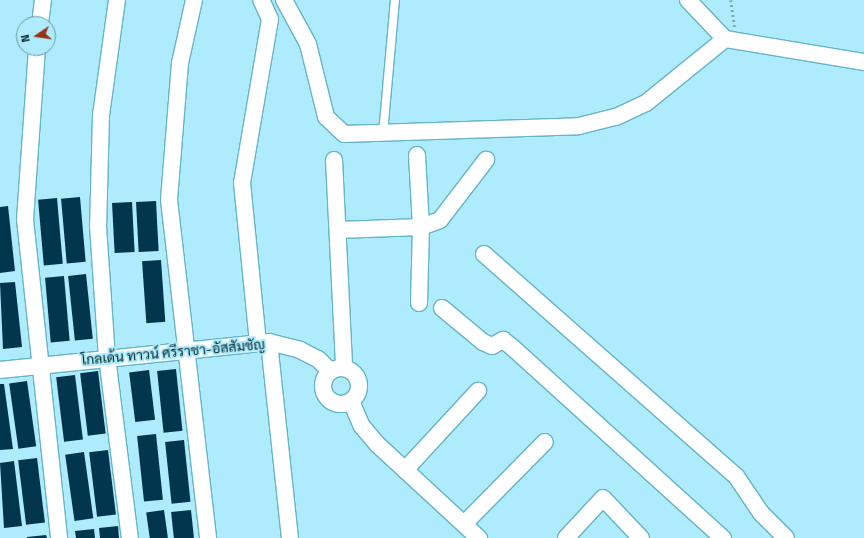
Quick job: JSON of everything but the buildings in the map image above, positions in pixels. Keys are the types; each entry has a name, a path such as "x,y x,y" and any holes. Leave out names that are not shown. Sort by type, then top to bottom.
{"street":[{"path":"41,16 43,0"},
{"path":"117,0 101,115 97,182 107,357 130,538"},
{"path":"194,0 180,63 169,200 208,538"},
{"path":"261,0 270,19 242,183 290,538"},
{"path":"284,0 308,44 326,117 344,134 383,134 579,126 616,117 646,103 731,40"},
{"path":"688,0 731,40 864,62"},
{"path":"36,56 25,219 58,538"},
{"path":"417,155 421,227 419,303"},
{"path":"334,160 338,230 337,370 322,384 326,396 336,404 351,401 357,395 358,379 337,370"},
{"path":"338,230 421,227 440,220 486,160"},
{"path":"484,254 736,476 761,513 786,538"},
{"path":"442,308 490,346 501,340 512,347 723,538"},
{"name":"โกลเด้น ทาวน์ ศรีราชา-อัสสัมชัญ","path":"4,369 107,357 263,343 300,350 337,370"},
{"path":"405,470 478,391"},
{"path":"351,401 361,426 405,470 479,538"},
{"path":"464,524 545,442"},
{"path":"566,538 603,498 641,538"}],"lane":[{"path":"383,134 395,0"}],"path":[{"path":"731,0 731,40"}]}
